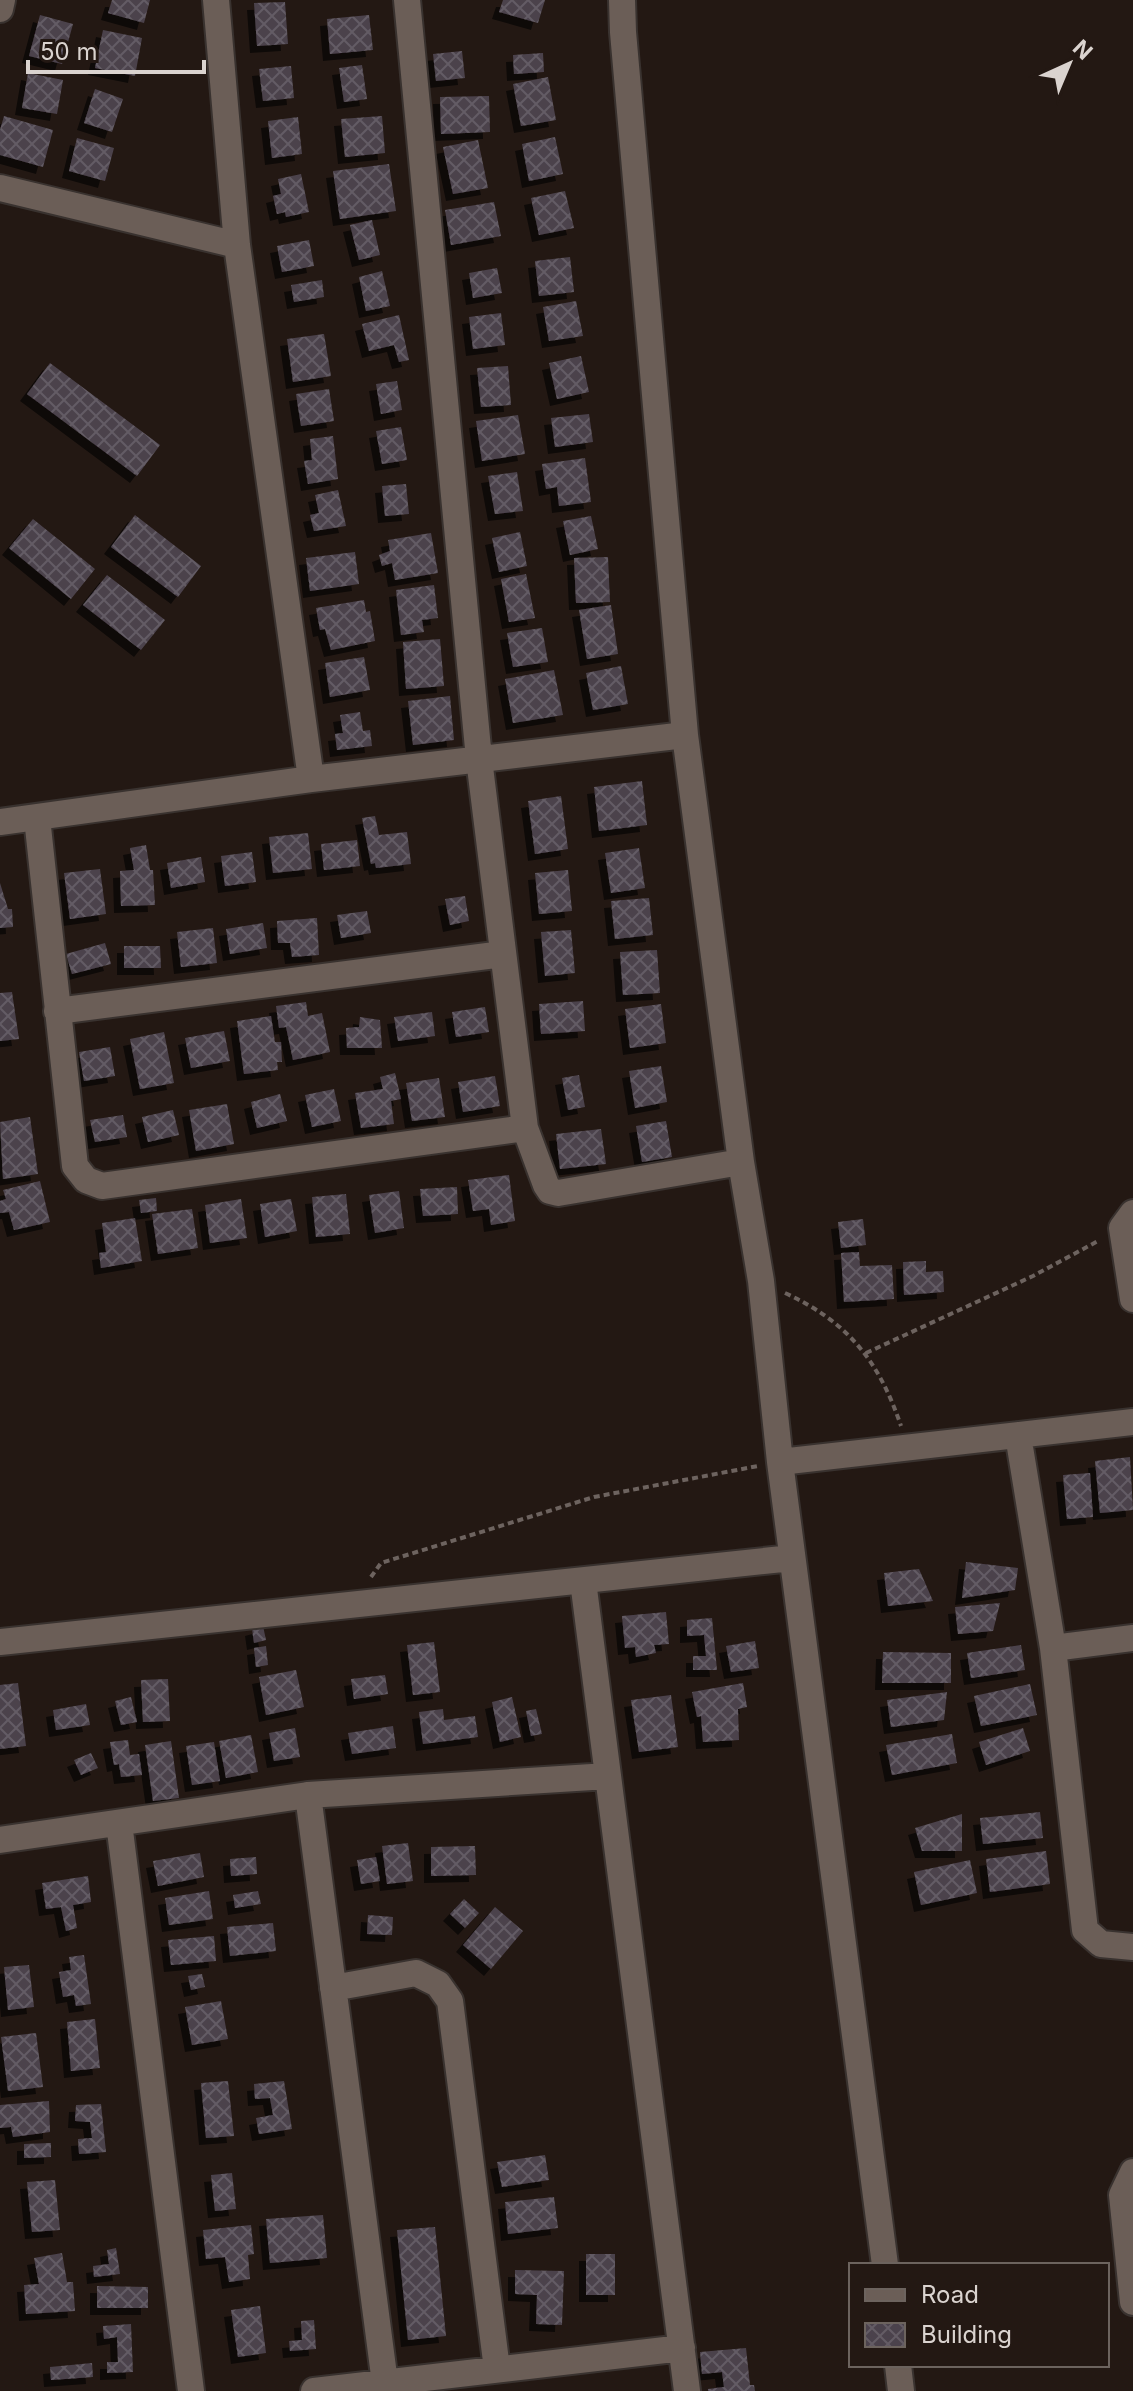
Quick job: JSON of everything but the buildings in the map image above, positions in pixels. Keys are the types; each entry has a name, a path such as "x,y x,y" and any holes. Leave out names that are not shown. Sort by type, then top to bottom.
{"street":[{"path":"0,9 2,0"},
{"path":"216,0 237,245 311,779"},
{"path":"407,0 479,759 525,1128 546,1185 550,1191 558,1193 741,1162"},
{"path":"622,0 685,735 741,1162 761,1281 792,1558 885,2263"},
{"path":"0,188 237,245"},
{"path":"0,822 311,779 685,735"},
{"path":"37,818 75,1166 86,1180 102,1186 525,1128"},
{"path":"57,1011 503,954"},
{"path":"1127,1220 1133,1299"},
{"path":"780,1462 1133,1422"},
{"path":"1018,1435 1053,1648 1085,1930 1101,1944 1133,1947"},
{"path":"0,1642 792,1558"},
{"path":"583,1581 687,2391"},
{"path":"1053,1648 1133,1638"},
{"path":"0,1840 308,1795 608,1776"},
{"path":"308,1795 385,2383"},
{"path":"119,1823 191,2391"},
{"path":"333,1988 416,1973 438,1984 450,2001 497,2369"},
{"path":"1133,2172 1122,2195 1133,2302"},
{"path":"314,2391 682,2348"},
{"path":"898,2367 901,2391"}],"path":[{"path":"866,1353 1033,1276 1127,1220"},
{"path":"761,1281 815,1307 866,1353 891,1397 909,1448"},
{"path":"350,1605 381,1563 402,1556 594,1497 780,1462"}]}
